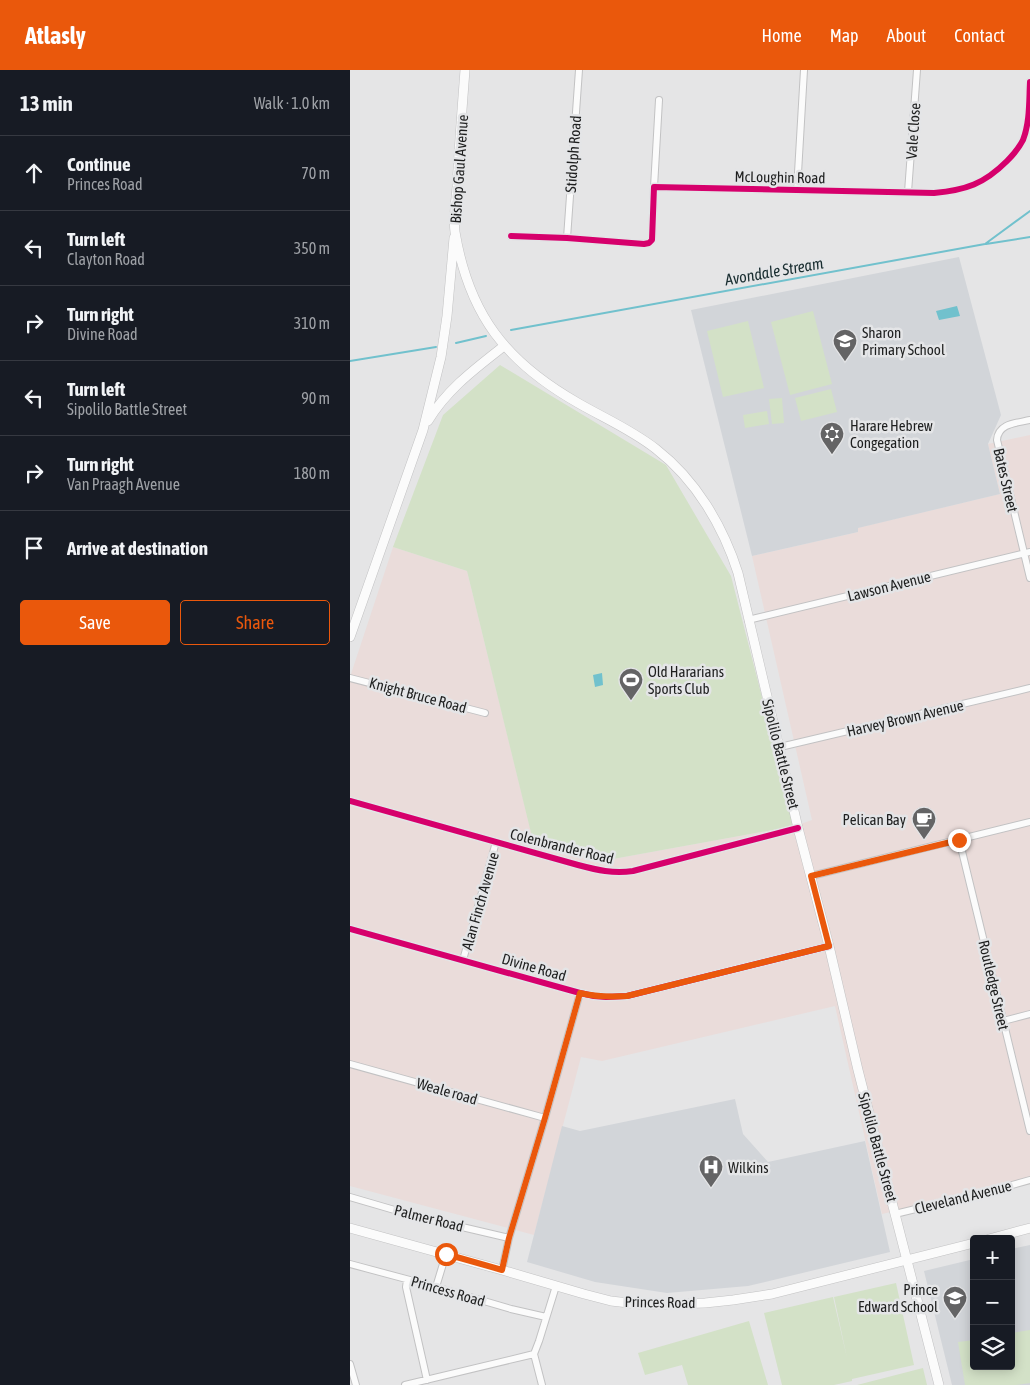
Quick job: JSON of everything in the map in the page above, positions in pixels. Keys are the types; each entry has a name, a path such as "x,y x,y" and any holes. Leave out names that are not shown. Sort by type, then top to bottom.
{"main road":[{"name":"Bishop Gaul Avenue","path":"465,70 455,230 464,268 476,303 490,328 504,346"},
{"path":"350,635 423,430 441,358 455,230"},
{"path":"423,430 446,395 504,346"},
{"name":"Sipolilo Battle Street","path":"504,346 547,384 638,436 672,463 697,492 722,532 728,546 738,573 798,828 939,1385"},
{"name":"Princes Road","path":"350,1228 611,1301 629,1304 660,1305 704,1303 772,1294 970,1244"},
{"path":"1004,1235 1030,1228"}],"street":[{"name":"Stidolph Road","path":"567,238 579,70"},
{"path":"797,190 804,70"},
{"name":"Vale Close","path":"908,192 917,70"},
{"name":"McLoughin Road","path":"654,187 934,193 967,187 983,181 998,170 1015,153 1023,140 1027,124 1030,82"},
{"path":"511,236 649,243 652,240 659,100"},
{"name":"Bates Street","path":"1030,420 1004,426 1000,430 997,440 1027,553 1030,578"},
{"name":"Lawson Avenue","path":"748,620 1027,553"},
{"name":"Knight Bruce Road","path":"350,678 485,713"},
{"name":"Harvey Brown Avenue","path":"780,747 1030,688"},
{"name":"Colenbrander Road","path":"350,801 595,870 622,873 798,828"},
{"path":"811,876 1030,822"},
{"name":"Routledge Street","path":"959,840 1030,1131"},
{"name":"Alan Finch Avenue","path":"463,960 496,842"},
{"name":"Divine Road","path":"350,929 600,997 627,996 829,946"},
{"path":"502,1270 509,1238 580,993"},
{"path":"1003,1022 1030,1014"},
{"name":"Weale road","path":"350,1064 545,1118"},
{"name":"Cleveland Avenue","path":"896,1214 990,1192 1030,1180"},
{"name":"Palmer Road","path":"350,1196 414,1216 509,1238"},
{"path":"436,1287 446,1254"},
{"name":"Princess Road","path":"350,1264 546,1317"},
{"path":"407,1280 406,1287 427,1380"},
{"path":"542,1385 534,1354 556,1286"},
{"path":"405,1385 534,1354"},
{"path":"350,1364 356,1385"}],"shaded area":[{"name":"Sharon Primary School","path":"959,257 1001,415 988,444 1000,494 858,528 858,532 752,556 691,310"},
{"path":"1030,435 1030,1179 882,1214 835,1006 602,1061 581,1057 534,1235 350,1186 350,677 393,547 467,571 533,840 613,859 795,826 812,820 752,556 858,532 857,528 1000,494 988,444"},
{"name":"Wilkins","path":"735,1099 743,1134 768,1162 865,1141 890,1252 748,1286 667,1293 595,1282 527,1262 562,1126 580,1131"},
{"name":"Prince Edward School","path":"1030,1245 1030,1385 952,1385 924,1271 970,1260 970,1370 1015,1370 1015,1248"}],"green space":[{"path":"813,311 832,384 790,395 771,322"},
{"path":"748,321 764,388 723,397 707,331"},
{"name":"Old Hararians Sports Club","path":"500,365 666,465 731,576 795,826 613,859 533,841 467,571 393,547 443,415"},
{"path":"831,389 837,412 801,421 795,398"},
{"path":"782,398 784,423 772,424 769,399"},
{"path":"767,411 769,424 745,428 743,415"},
{"path":"896,1283 914,1365 834,1385 782,1385 764,1313 833,1297 847,1358 834,1297"},
{"path":"749,1321 768,1385 688,1385 682,1365 645,1375 638,1353"},
{"path":"1030,1330 1030,1383 1016,1385 965,1385 958,1342 970,1340 970,1370 1015,1370 1015,1332"},
{"path":"923,1368 927,1385 857,1385"}],"water":[{"path":"957,306 960,316 939,320 936,311"},
{"path":"602,673 603,685 595,687 593,675"}],"waterway":[{"name":"Avondale Stream","path":"511,330 985,244 1030,211"},
{"path":"986,244 1030,237"},
{"name":"Avondale Stream","path":"456,343 486,336"},
{"name":"Avondale Stream","path":"350,361 436,347"}],"cycle path":[{"path":"511,236 649,243 652,240 654,187 934,193 965,188 999,169 1020,146 1027,126 1030,82"},
{"path":"350,801 578,865 612,872 633,871 798,828"},
{"path":"350,929 580,993 606,997 627,996 829,946"}],"place":[{"name":"Sharon Primary School","path":"845,362"},
{"name":"Harare Hebrew Congegation","path":"832,455"},
{"name":"Old Hararians Sports Club","path":"631,701"},
{"name":"Pelican Bay","path":"924,840"},
{"name":"Wilkins","path":"711,1188"},
{"name":"Prince Edward School","path":"955,1319"}],"route":[{"path":"446,1254 502,1270 509,1238 580,993 606,997 627,996 829,946 811,876 959,840"}]}
